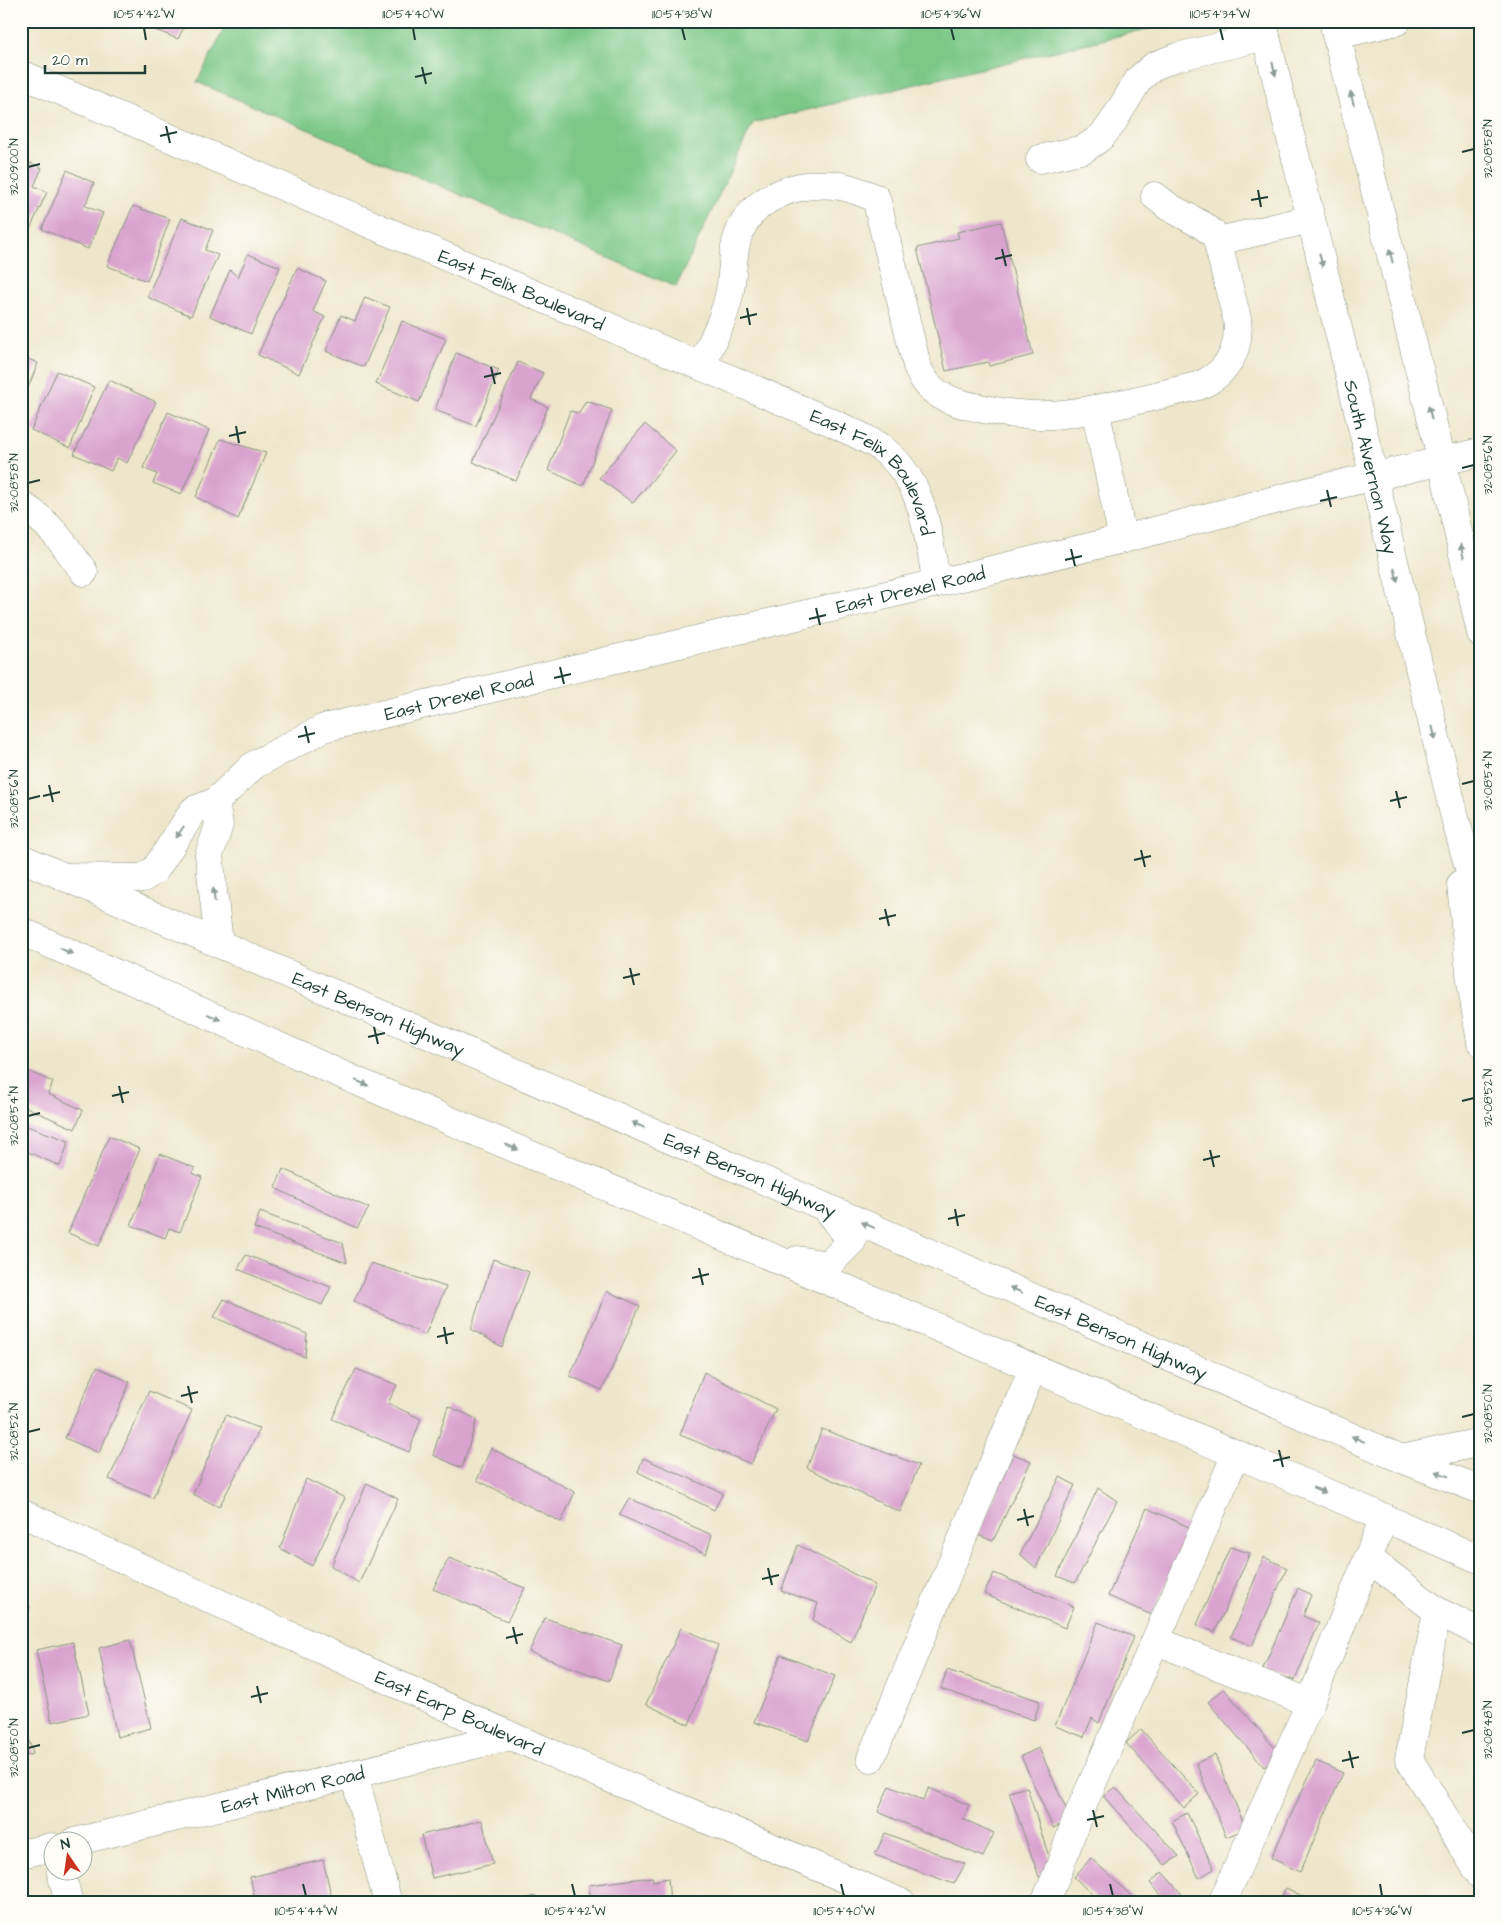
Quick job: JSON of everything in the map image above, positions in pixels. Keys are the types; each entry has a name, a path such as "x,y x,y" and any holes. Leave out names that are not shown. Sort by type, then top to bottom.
{"main road":[{"path":"1397,21 1335,28 1442,461 1481,632"},
{"path":"1040,159 1084,149 1100,138 1111,125 1139,79 1154,66 1264,28"},
{"name":"South Alvernon Way","path":"1264,28 1455,818 1481,911"},
{"name":"East Felix Boulevard","path":"21,74 833,423 867,440 892,457 903,469 916,493 937,583"},
{"path":"701,366 724,313 729,295 733,258 739,232 748,216 760,204 783,193 815,185 841,186 876,198 921,378 930,389 947,399 999,412 1033,415 1063,414 1095,409 1198,386 1212,381 1231,358 1238,333 1218,241 1209,229 1169,207 1155,196"},
{"path":"1218,241 1311,219"},
{"path":"1095,409 1123,539"},
{"name":"East Drexel Road","path":"65,877 143,878 155,870 194,810 215,802 254,765 324,728 1123,539 1373,476 1481,452"},
{"path":"21,506 50,528 84,572"},
{"path":"215,802 218,825 209,855 219,944"},
{"path":"1455,818 1471,982 1481,1042"},
{"name":"East Benson Highway","path":"21,858 1402,1459 1481,1490"},
{"path":"21,931 354,1080 1236,1454 1481,1560"},
{"path":"770,1256 828,1265 852,1241 824,1206"},
{"path":"871,1758 1033,1368"},
{"path":"1402,1459 1481,1442"},
{"path":"1044,1903 1057,1877 1081,1807 1157,1641 1236,1454"},
{"name":"East Earp Boulevard","path":"21,1514 511,1736 902,1903"},
{"path":"1222,1903 1310,1703 1384,1518"},
{"path":"1368,1558 1437,1611 1481,1633"},
{"path":"1437,1611 1409,1759 1481,1876"},
{"path":"1157,1641 1310,1703"},
{"name":"East Milton Road","path":"92,1838 511,1736"},
{"path":"354,1774 388,1903"},
{"path":"21,1854 42,1849"},
{"path":"64,1882 69,1903"}],"green space":[{"path":"228,21 1181,21 753,123 676,287 197,82"}],"building":[{"path":"133,21 187,21 178,39"},
{"path":"21,159 42,168 34,186 47,192 30,229 21,225"},
{"path":"67,170 94,183 85,206 103,213 88,249 42,229"},
{"path":"133,206 170,219 147,281 107,266"},
{"path":"182,218 213,230 205,250 218,255 191,316 147,297"},
{"path":"1001,222 1033,355 989,366 988,362 946,371 917,248 959,238 957,232"},
{"path":"248,254 280,267 251,334 210,316 230,270 238,277"},
{"path":"297,268 326,281 313,311 325,317 299,374 258,355"},
{"path":"365,297 390,307 364,367 326,351 341,315 355,321"},
{"path":"402,321 446,339 419,402 376,384"},
{"path":"456,353 499,370 476,426 435,410"},
{"path":"21,356 38,363 21,405"},
{"path":"518,362 543,373 531,399 548,407 516,481 473,462"},
{"path":"57,371 94,387 70,448 31,430"},
{"path":"109,380 156,402 127,463 117,458 111,471 74,454"},
{"path":"586,401 612,410 583,486 548,470 570,411 579,413"},
{"path":"168,412 209,430 181,494 153,483 157,474 143,468"},
{"path":"645,424 676,451 633,503 599,478"},
{"path":"220,439 266,453 238,519 196,497"},
{"path":"23,1069 53,1082 48,1094 83,1110 75,1129 21,1105 21,1074"},
{"path":"21,1124 69,1141 60,1166 21,1149"},
{"path":"109,1136 140,1149 99,1246 68,1233"},
{"path":"160,1154 195,1168 192,1173 202,1177 180,1232 169,1228 165,1238 131,1225"},
{"path":"283,1169 369,1208 357,1228 275,1188"},
{"path":"260,1212 343,1243 347,1263 254,1228"},
{"path":"21,1224 27,1226 21,1238"},
{"path":"246,1255 331,1287 322,1305 238,1269"},
{"path":"493,1259 529,1272 502,1347 471,1329"},
{"path":"371,1263 446,1287 425,1335 354,1301"},
{"path":"607,1291 640,1306 602,1390 570,1376"},
{"path":"224,1299 307,1334 305,1357 214,1317"},
{"path":"97,1367 130,1382 99,1453 65,1438"},
{"path":"356,1369 397,1385 388,1403 421,1419 409,1452 332,1419"},
{"path":"704,1372 776,1409 751,1464 680,1435"},
{"path":"149,1391 192,1410 153,1498 109,1479"},
{"path":"448,1406 477,1419 462,1468 433,1455"},
{"path":"226,1415 260,1429 219,1507 193,1494"},
{"path":"822,1429 919,1465 900,1512 807,1468"},
{"path":"491,1448 575,1492 561,1522 477,1480"},
{"path":"1013,1454 1031,1461 993,1541 978,1535"},
{"path":"643,1458 723,1493 714,1510 638,1472"},
{"path":"1060,1477 1075,1485 1036,1568 1020,1554"},
{"path":"306,1479 345,1498 312,1566 280,1548"},
{"path":"367,1483 398,1499 359,1583 331,1566"},
{"path":"1098,1488 1117,1501 1075,1583 1057,1576"},
{"path":"629,1498 712,1535 706,1554 619,1515"},
{"path":"1147,1508 1191,1528 1152,1615 1108,1596"},
{"path":"798,1545 875,1585 851,1642 813,1620 818,1603 781,1591"},
{"path":"1230,1547 1250,1553 1215,1632 1197,1625"},
{"path":"1264,1557 1287,1568 1252,1646 1231,1637"},
{"path":"449,1558 525,1588 507,1621 433,1589"},
{"path":"994,1573 1074,1607 1065,1628 984,1594"},
{"path":"21,1579 30,1608 21,1610"},
{"path":"1298,1588 1311,1595 1303,1616 1319,1623 1295,1680 1262,1671"},
{"path":"545,1618 622,1645 609,1681 529,1652"},
{"path":"1098,1622 1134,1637 1099,1723 1092,1718 1084,1737 1055,1726"},
{"path":"681,1628 718,1645 689,1725 646,1704"},
{"path":"130,1640 151,1728 117,1737 99,1648"},
{"path":"73,1642 89,1714 52,1722 36,1650"},
{"path":"781,1655 835,1676 808,1741 754,1722"},
{"path":"947,1670 1040,1701 1034,1720 941,1689"},
{"path":"1224,1689 1280,1754 1264,1767 1208,1702"},
{"path":"21,1712 33,1754 21,1757"},
{"path":"1141,1729 1199,1794 1184,1808 1126,1743"},
{"path":"1039,1748 1071,1820 1053,1828 1021,1756"},
{"path":"1215,1755 1246,1829 1226,1837 1196,1763"},
{"path":"1316,1761 1343,1773 1300,1872 1271,1858"},
{"path":"889,1786 923,1800 929,1788 969,1805 963,1819 994,1833 983,1857 878,1812"},
{"path":"1027,1787 1054,1873 1039,1877 1009,1792"},
{"path":"1115,1787 1179,1856 1165,1865 1103,1796"},
{"path":"1187,1813 1214,1869 1199,1878 1172,1821"},
{"path":"482,1820 493,1864 432,1878 421,1835"},
{"path":"885,1833 965,1864 954,1884 875,1855"},
{"path":"1091,1858 1139,1903 1101,1903 1074,1877"},
{"path":"323,1860 333,1903 319,1903 317,1897 309,1899 309,1903 256,1903 250,1877"},
{"path":"1162,1872 1190,1903 1169,1903 1150,1883"},
{"path":"652,1877 653,1881 668,1878 670,1903 591,1903 589,1885"},
{"path":"1286,1888 1316,1903 1278,1903"},
{"path":"536,1896 537,1903 511,1903 511,1902"}]}
